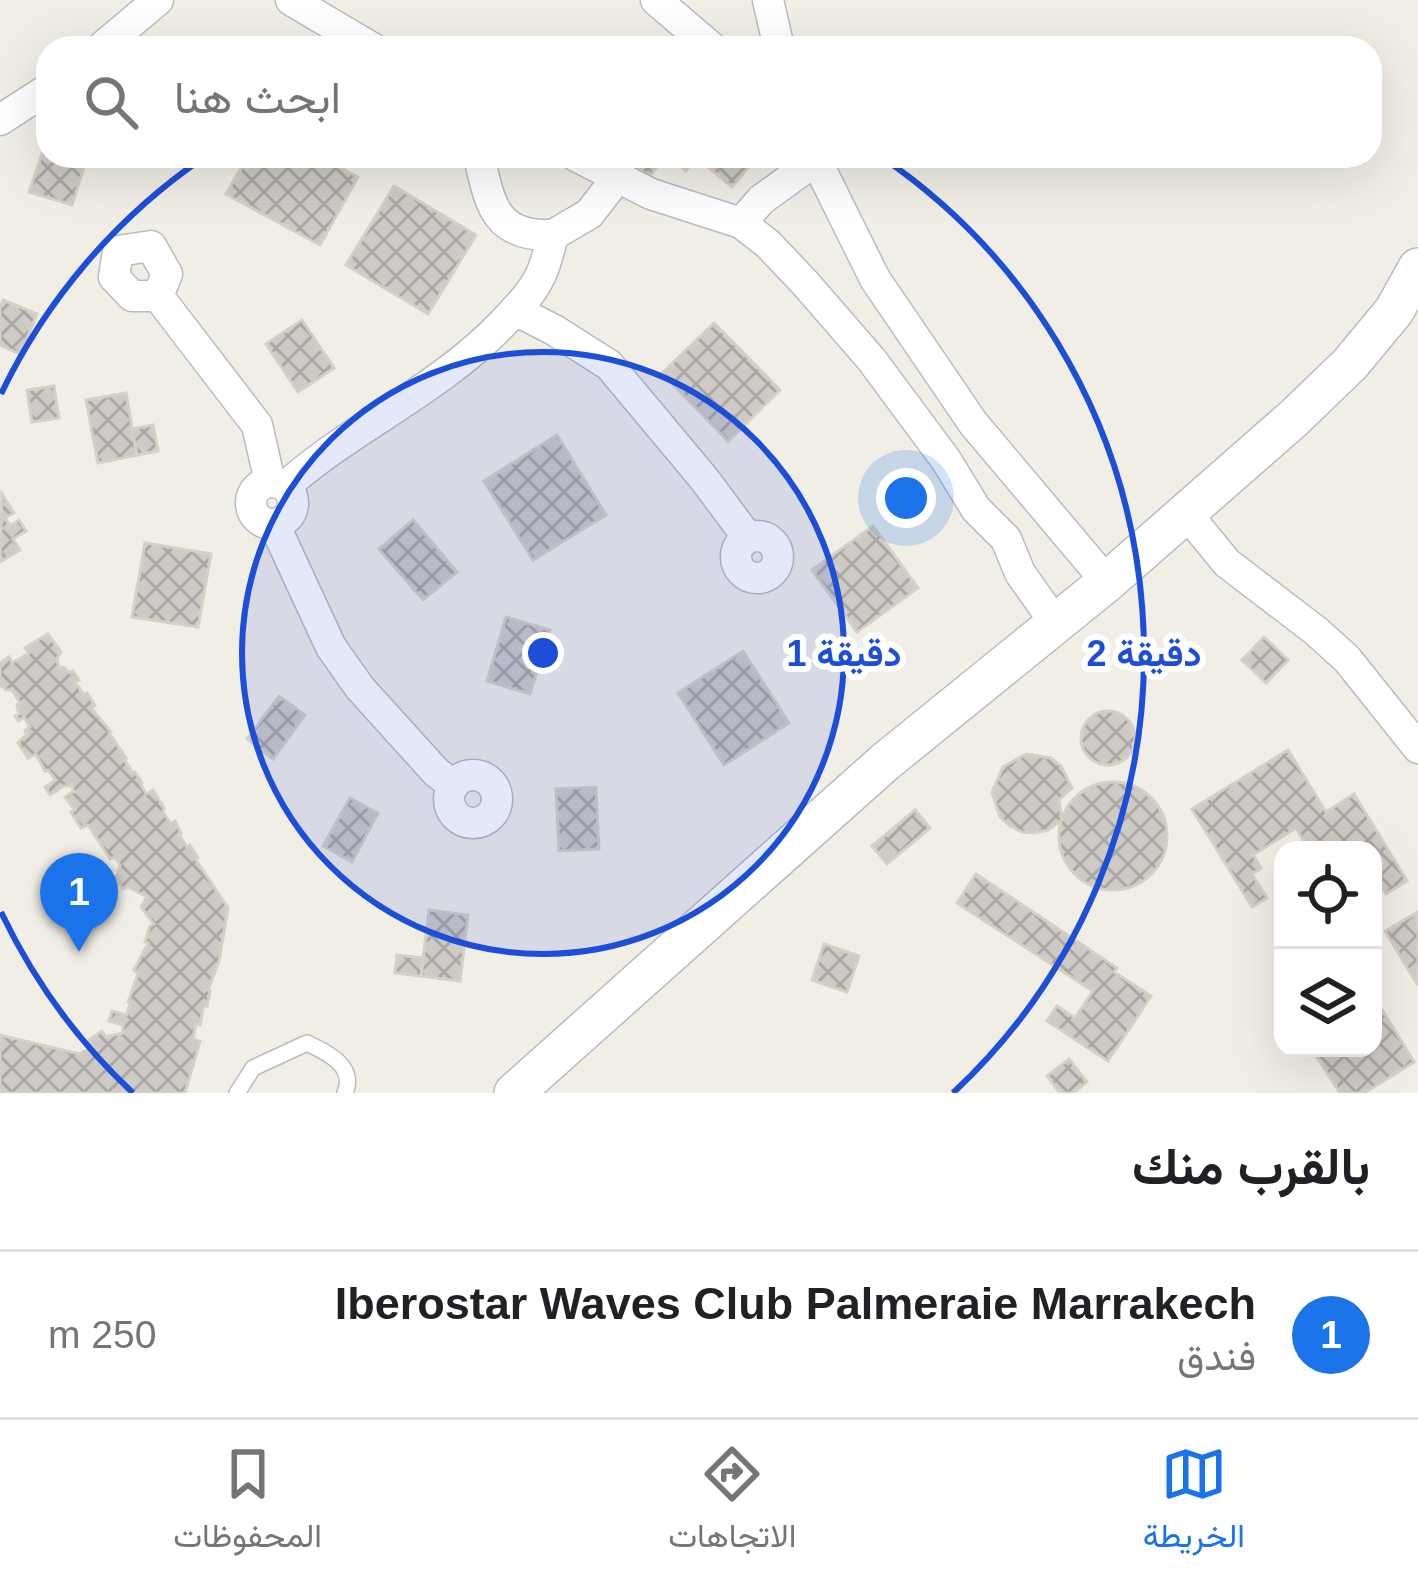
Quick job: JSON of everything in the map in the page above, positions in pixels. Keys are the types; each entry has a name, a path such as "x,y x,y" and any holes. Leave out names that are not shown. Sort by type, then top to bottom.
{"street":[{"path":"115,36 158,0"},
{"path":"291,0 352,36"},
{"path":"656,0 698,36"},
{"path":"768,0 776,36"},
{"path":"0,121 36,97"},
{"path":"480,168 496,211 528,236 553,235 589,214 617,178"},
{"path":"598,168 651,194 741,223 768,244 871,359 976,509 1006,539 1020,573 1056,624"},
{"path":"741,223 761,200 802,168"},
{"path":"820,168 874,279 973,423 1108,582"},
{"path":"453,784 436,772 338,658 274,524 259,519 251,505 256,489 278,484 311,464 478,349 539,278 553,235"},
{"path":"514,1093 885,762 1108,582 1294,418 1350,364 1394,311 1418,268"},
{"path":"158,296 257,425 278,484"},
{"path":"515,310 609,365 748,538"},
{"path":"1186,513 1227,563 1347,658 1418,748"}],"lane":[{"path":"236,1093 253,1068 307,1043 333,1055 346,1071 345,1093"}],"building":[{"path":"37,168 84,168 72,205 29,192"},
{"path":"241,168 341,168 358,177 320,245 226,194"},
{"path":"709,168 748,168 732,187"},
{"path":"394,186 476,235 428,314 346,265"},
{"path":"3,300 37,314 20,354 0,345"},
{"path":"302,320 334,368 298,392 266,344"},
{"path":"714,323 780,390 728,441 662,373"},
{"path":"54,386 59,418 32,422 27,390"},
{"path":"126,393 137,455 98,463 86,400"},
{"path":"153,425 158,451 137,455 132,429"},
{"path":"557,435 606,515 533,560 484,481"},
{"path":"2,494 14,513 5,518 10,526 19,520 26,531 13,539 20,550 0,562"},
{"path":"413,520 457,572 423,600 379,549"},
{"path":"873,526 918,588 857,632 812,570"},
{"path":"145,543 211,554 198,627 132,617"},
{"path":"506,617 550,630 530,694 487,681"},
{"path":"48,634 61,652 59,669 73,671 79,680 75,682 87,693 95,706 91,708 111,732 146,794 153,790 228,908 207,1006 200,1025 196,1024 193,1039 200,1041 185,1093 0,1093 0,1035 79,1054 93,1047 89,1040 102,1031 106,1037 123,1033 123,1025 109,1021 112,1011 127,1015 138,974 134,970 154,924 141,907 147,897 123,889 116,878 120,865 115,857 110,859 88,825 81,828 71,812 75,810 65,797 74,791 71,786 50,795 45,787 56,780 36,754 28,758 18,743 30,727 24,717 18,721 15,716 20,703 12,690 0,687 0,663 9,657 12,663 29,653 25,648"},
{"path":"1264,637 1288,660 1266,683 1242,660"},
{"path":"743,651 789,723 724,765 678,693"},
{"path":"279,696 305,715 273,759 247,739"},
{"path":"1108,711 1127,719 1135,738 1127,757 1108,765 1089,757 1081,738 1089,719"},
{"path":"1288,750 1326,812 1354,794 1407,881 1386,894 1382,888 1382,841 1304,841 1296,828 1253,855 1261,868 1252,874 1267,898 1252,907 1192,809"},
{"path":"1026,754 1051,758 1061,766 1072,788 1059,800 1062,820 1035,833 1022,832 1000,817 992,792 1003,767"},
{"path":"1113,782 1134,786 1151,798 1163,815 1167,836 1163,857 1151,874 1134,886 1113,890 1092,886 1075,874 1063,857 1059,836 1063,815 1075,798 1092,786"},
{"path":"596,787 599,849 559,851 556,789"},
{"path":"350,798 378,813 352,862 323,846"},
{"path":"915,810 930,828 887,864 872,846"},
{"path":"976,874 1151,996 1108,1061 1047,1021 1057,1006 1075,1018 1093,991 957,903"},
{"path":"429,910 468,915 460,981 421,976"},
{"path":"1418,912 1418,983 1417,984 1385,931"},
{"path":"824,944 859,956 847,992 812,980"},
{"path":"397,955 423,958 421,976 395,973"},
{"path":"1382,1010 1414,1062 1364,1093 1340,1093 1317,1057 1382,1057"},
{"path":"1069,1059 1087,1082 1073,1093 1060,1093 1047,1076"}],"place":[{"name":"Iberostar Waves Club Palmeraie Marrakech","path":"79,952"}]}
